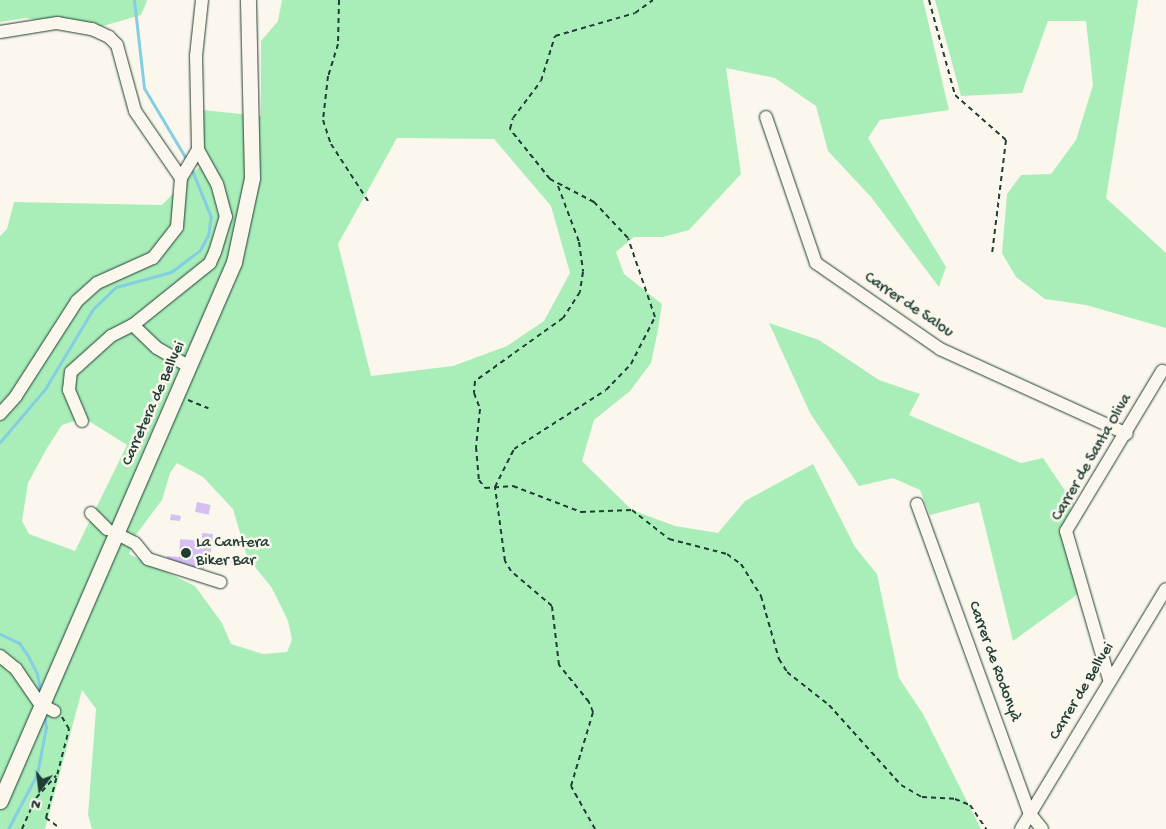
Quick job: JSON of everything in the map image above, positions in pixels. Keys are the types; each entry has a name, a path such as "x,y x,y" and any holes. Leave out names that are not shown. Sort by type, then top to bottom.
{"main road":[{"name":"Carretera de Bellvei","path":"0,801 49,681 179,392 234,262 246,219 252,144 248,0"}],"street":[{"path":"0,414 16,396 76,301 98,283 153,258 169,243 180,216 181,178 196,154 196,56 202,0"},
{"path":"0,32 57,22 92,29 109,37 117,46 135,111 181,178"},
{"name":"Carrer de Salou","path":"766,117 816,263 940,349 1126,434"},
{"path":"82,422 68,380 71,372 89,353 133,326 210,263 215,252 226,217 217,184 196,154"},
{"path":"133,326 157,348 190,367"},
{"name":"Carrer de Santa Oliva","path":"1110,679 1066,531 1126,434 1162,371"},
{"name":"Carrer de Rodonyà","path":"917,504 1030,814 1042,829"},
{"path":"91,513 107,529"},
{"path":"123,537 135,543 148,559 220,582"},
{"name":"Carrer de Bellvei","path":"1021,829 1166,589"},
{"path":"5,659 40,704 54,711"}],"path":[{"path":"339,0 338,44 328,76 323,120 331,144 368,201"},
{"path":"652,0 635,13 555,36 541,81 513,118 510,129 564,197 566,214 579,242 583,272 580,292 563,318 475,381 480,426 476,468 485,488 523,489 582,512 632,510 669,539 727,554 741,564 761,596 779,659 787,672 829,705 901,785 922,797 955,799 970,805 986,829"},
{"path":"929,0 956,95 1006,140 992,254"},
{"path":"550,179 594,202 628,238 655,317 631,364 606,390 514,449 495,487 505,561 511,570 552,606 559,665 589,702 593,712 572,786 595,829"},
{"path":"179,392 190,402 208,408"},
{"path":"54,711 69,729 46,818 57,826"},
{"path":"22,829 36,798 58,774"}],"green space":[{"path":"0,0 147,1 141,15 89,30 26,18 0,22"},
{"path":"282,0 923,0 949,110 880,120 868,138 946,267 939,287 871,197 828,151 816,106 775,78 726,68 741,174 689,230 663,237 634,237 616,252 624,274 662,304 658,330 651,363 630,391 594,420 582,461 632,510 675,526 718,533 745,501 813,464 855,547 877,574 899,678 923,714 981,829 92,829 88,815 96,709 82,690 45,829 0,829 0,236 7,229 14,202 162,205 200,166 203,110 261,116 261,41 278,21","holes":["397,138 494,139 551,206 570,273 544,321 507,346 453,366 371,376 338,244","84,418 127,445 75,551 29,534 22,521 28,483 62,425","177,463 203,477 233,509 247,557 272,588 288,621 292,640 287,652 263,654 231,644 222,623 195,586 129,554 135,536 162,500 170,473"]},
{"path":"935,0 1138,0 1106,198 1166,253 1166,328 1086,305 1045,299 1016,277 1002,253 1007,194 1021,175 1051,174 1076,140 1093,85 1086,21 1048,21 1022,93 961,96"},
{"path":"769,323 819,340 879,380 920,394 909,415 1021,463 1043,458 1074,504 1060,529 1078,594 1013,641 979,502 930,515 920,490 893,478 859,486 810,413"}],"building":[{"path":"197,502 211,505 209,515 195,512"},
{"path":"171,514 181,516 180,521 170,520"},
{"path":"202,533 213,534 211,552 205,551 204,569 166,563 167,556 179,557 180,539 202,541"},
{"path":"235,555 240,564 234,567 229,558"}],"waterway":[{"path":"134,0 144,88 187,160"},
{"path":"0,442 45,389 93,309 116,287 171,272 200,250 208,235 211,217 191,168"},
{"path":"0,634 19,643 27,654 37,674 41,694"},
{"path":"8,829 37,774 46,727 44,715"}],"place":[{"name":"La Cantera Biker Bar","path":"186,553"}]}
